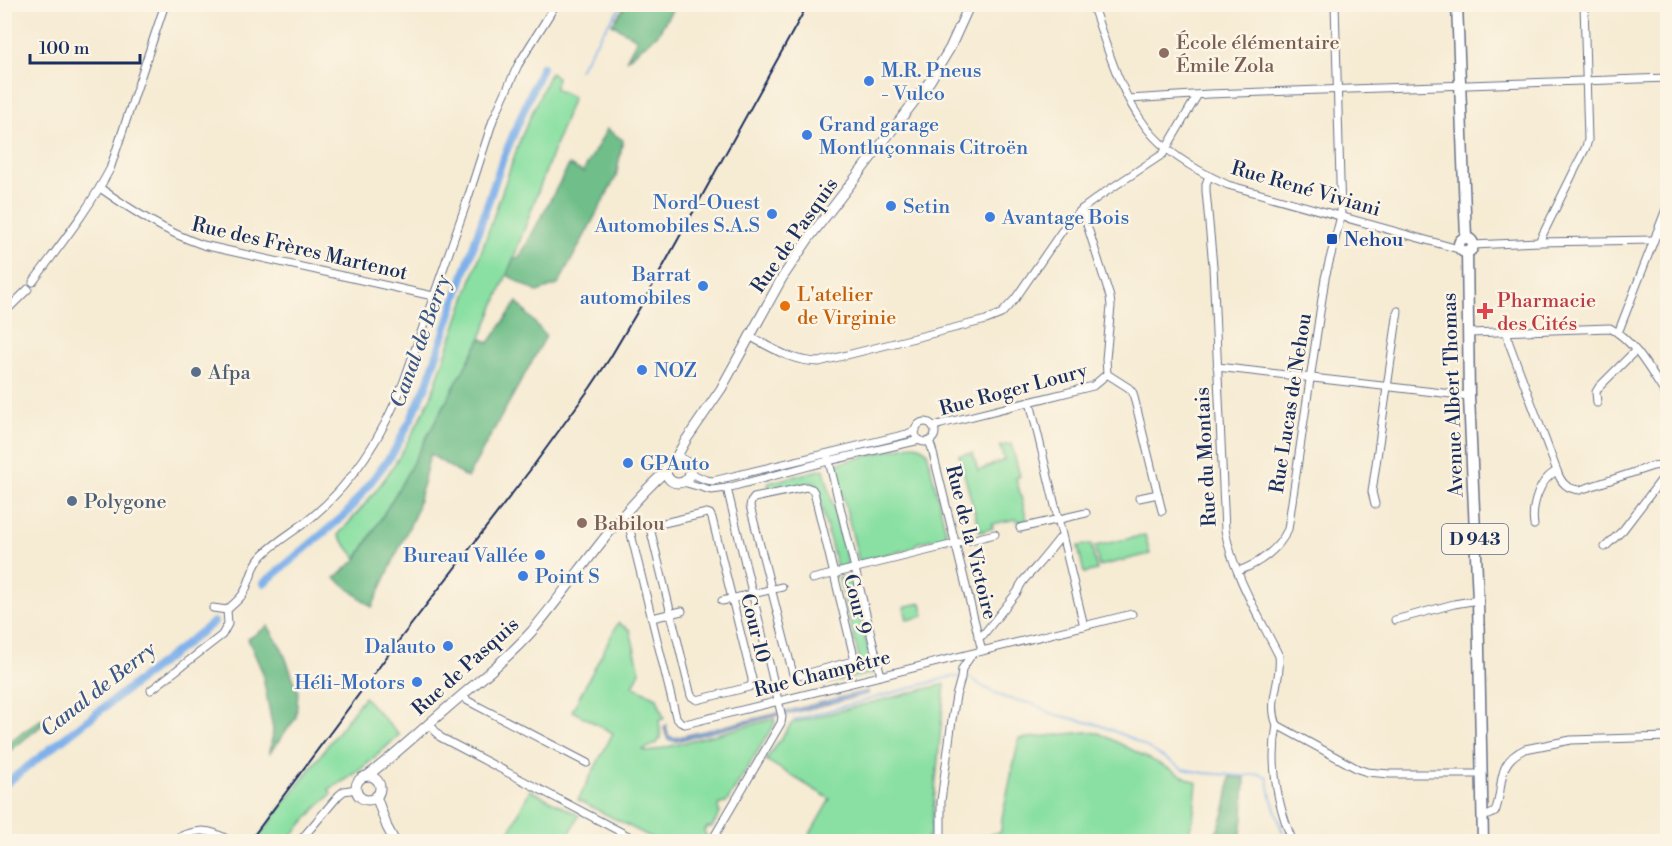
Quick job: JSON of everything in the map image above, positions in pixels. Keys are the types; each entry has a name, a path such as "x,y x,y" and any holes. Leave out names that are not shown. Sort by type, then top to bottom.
{"main road":[{"name":"Rue de Pasquis","path":"674,460 721,389 782,278 936,72 956,37 970,4"},
{"name":"Avenue Albert Thomas","path":"1457,4 1467,246 1469,396 1478,600 1482,748 1480,774"},
{"name":"Rue de Pasquis","path":"688,468 688,444 693,430"},
{"path":"648,487 671,481 677,483 687,480 688,468 681,460 674,460 669,464 667,474 671,481"},
{"name":"Rue de Pasquis","path":"367,776 394,756 493,669 531,632 615,525 648,487 667,471"},
{"name":"Rue de Pasquis","path":"378,783 394,756"},
{"name":"D 943","path":"1480,774 1483,842"},
{"path":"367,776 374,778 378,783 379,790 373,798 366,800 359,796 356,789 358,782 367,776"},
{"path":"373,798 395,842"}],"street":[{"path":"4,313 31,285 100,188 114,159 165,4"},
{"path":"227,610 242,596 253,569 262,555 323,507 338,492 375,443 396,403 508,84 527,48 556,4"},
{"name":"Rue René Viviani","path":"1092,4 1117,73 1146,127 1167,149 1209,176 1228,185 1341,216 1467,246 1655,236"},
{"name":"Rue Lucas de Nehou","path":"1238,571 1248,568 1265,556 1283,539 1288,529 1325,279 1341,216 1335,4"},
{"path":"1539,242 1588,140 1584,4"},
{"path":"1129,99 1209,94 1668,78"},
{"path":"749,336 786,356 803,361 819,362 986,320 1001,314 1015,299 1066,225 1082,209 1163,154 1197,96"},
{"name":"Rue du Montais","path":"1209,176 1206,191 1213,266 1225,530 1238,571 1279,656 1280,667 1273,704 1273,715 1277,725 1274,780 1282,813 1293,842"},
{"name":"Rue des Frères Martenot","path":"100,188 156,225 203,245 433,296"},
{"path":"1618,333 1668,204"},
{"name":"Rue Roger Loury","path":"920,440 916,436 919,424 925,423 933,427 1093,386 1107,374 1106,359 1111,306 1082,209"},
{"path":"1655,236 1668,239"},
{"path":"1376,504 1372,492 1398,311"},
{"path":"1469,333 1610,328 1635,351 1668,398"},
{"path":"1507,332 1509,344 1557,471 1565,486 1572,490 1580,490 1653,466 1668,464"},
{"path":"1597,403 1596,392 1599,387 1635,351"},
{"path":"1217,366 1469,396"},
{"path":"1107,374 1133,393 1162,511"},
{"path":"1030,402 1084,626"},
{"name":"Rue Roger Loury","path":"688,468 706,480 713,481 828,457 920,440 929,441 934,436 933,427"},
{"name":"Rue Roger Loury","path":"683,482 711,490 727,488 916,430"},
{"name":"Rue de la Victoire","path":"929,441 982,651"},
{"path":"828,457 881,676"},
{"path":"1534,525 1533,518 1540,489 1549,475 1557,471"},
{"path":"1605,547 1623,530 1668,471"},
{"name":"Cour 9","path":"806,487 812,489 854,660 798,676 793,674 771,590 750,506 751,502 754,498 772,494 806,487"},
{"path":"711,842 781,723 779,701 727,488"},
{"path":"1139,498 1158,494"},
{"path":"1020,528 1086,513"},
{"name":"Cour 10","path":"710,514 732,599 752,684 749,687 697,700 691,696 651,528 655,525 710,514"},
{"path":"630,530 652,618 682,611"},
{"path":"812,579 995,534"},
{"path":"978,637 983,635 1011,599 1027,574 1034,570 1062,538"},
{"path":"722,601 782,587"},
{"path":"1395,620 1478,600"},
{"path":"213,608 227,610"},
{"path":"151,690 222,635 228,624 227,610"},
{"name":"Rue Champêtre","path":"652,618 676,717 685,724 1132,614"},
{"path":"941,842 941,801 956,696 962,675 972,654"},
{"path":"462,695 468,701 587,763"},
{"path":"429,723 440,737 640,842"},
{"path":"1277,725 1358,770 1366,772 1480,774"},
{"path":"1482,816 1495,812 1502,774 1510,759 1525,749 1571,740 1668,737"},
{"path":"299,842 339,795 344,791 356,789"},
{"path":"169,842 188,833 202,831 215,833 231,842"}],"green space":[{"path":"626,5 675,5 658,34 626,60 637,39 612,24"},
{"path":"550,73 557,77 555,89 573,97 514,257 481,338 398,490 357,559 338,535 392,467 431,397 520,140"},
{"path":"607,129 623,140 616,177 558,285 537,292 507,275 514,257 519,258 569,165 583,172"},
{"path":"517,302 546,336 467,478 430,454 416,512 372,607 335,578 357,559 398,490 481,338 489,343"},
{"path":"1011,444 1020,476 1016,478 1027,520 1017,522 1016,519 992,524 993,528 980,532 959,455 973,453 978,471 1004,460 1000,446"},
{"path":"911,445 920,446 927,452 948,540 939,542 933,539 917,543 913,548 859,561 835,464"},
{"path":"824,469 848,565 837,568 815,482 770,491 768,483"},
{"path":"1145,535 1150,554 1099,566 1095,546"},
{"path":"1091,544 1097,570 1084,573 1078,546"},
{"path":"850,576 874,673 828,683 826,674 861,666 839,578"},
{"path":"921,603 924,616 907,620 904,607"},
{"path":"618,623 630,630 640,672 633,686 657,698 664,719 659,720 661,738 643,750 648,752 774,719 775,723 726,803 720,804 718,808 720,813 712,827 707,827 704,831 707,837 704,841 658,841 578,800 613,733 572,711"},
{"path":"268,626 283,651 298,691 296,718 270,752 273,730 262,671 248,639"},
{"path":"945,684 931,833 925,841 806,841 830,799 766,760 792,723"},
{"path":"364,697 399,735 358,772 329,789 331,794 329,797 287,841 256,841"},
{"path":"43,718 42,725 5,755 5,745"},
{"path":"1086,732 1099,733 1197,783 1193,820 1185,841 961,841 1001,832 1019,739"},
{"path":"1230,777 1245,778 1240,841 1211,841 1222,819"},
{"path":"530,790 579,815 566,841 505,841"}],"water":[{"path":"867,691 868,694 784,715 784,712"},
{"path":"779,713 779,715 676,741 668,740 664,728 666,725 668,736 675,738"}],"waterway":[{"path":"579,70 623,4"},
{"name":"Canal de Berry","path":"264,583 346,514 393,453 427,384 502,161 542,67"},
{"name":"Canal de Berry","path":"4,785 214,622"},
{"path":"964,676 1006,698 1034,704 1053,714 1099,725 1133,739 1183,769 1244,776 1259,774 1267,777 1286,842"},
{"path":"794,720 950,677 959,677"}],"railway":[{"path":"249,842 590,388 649,292 808,4"}],"place":[{"name":"École élémentaire Émile Zola","path":"1164,53"},
{"name":"M.R. Pneus - Vulco","path":"869,81"},
{"name":"Grand garage Montluçonnais Citroën","path":"807,135"},
{"name":"Setin","path":"891,206"},
{"name":"Nord-Ouest Automobiles S.A.S","path":"772,214"},
{"name":"Avantage Bois","path":"990,217"},
{"name":"Nehou","path":"1332,239"},
{"name":"Barrat automobiles","path":"703,286"},
{"name":"L'atelier de Virginie","path":"785,306"},
{"name":"Pharmacie des Cités","path":"1485,311"},
{"name":"NOZ","path":"642,370"},
{"name":"Afpa","path":"196,372"},
{"name":"GPAuto","path":"628,463"},
{"name":"Polygone","path":"72,501"},
{"name":"Babilou","path":"582,523"},
{"name":"Bureau Vallée","path":"540,555"},
{"name":"Point S","path":"523,576"},
{"name":"Dalauto","path":"448,646"},
{"name":"Héli-Motors","path":"417,682"}]}
